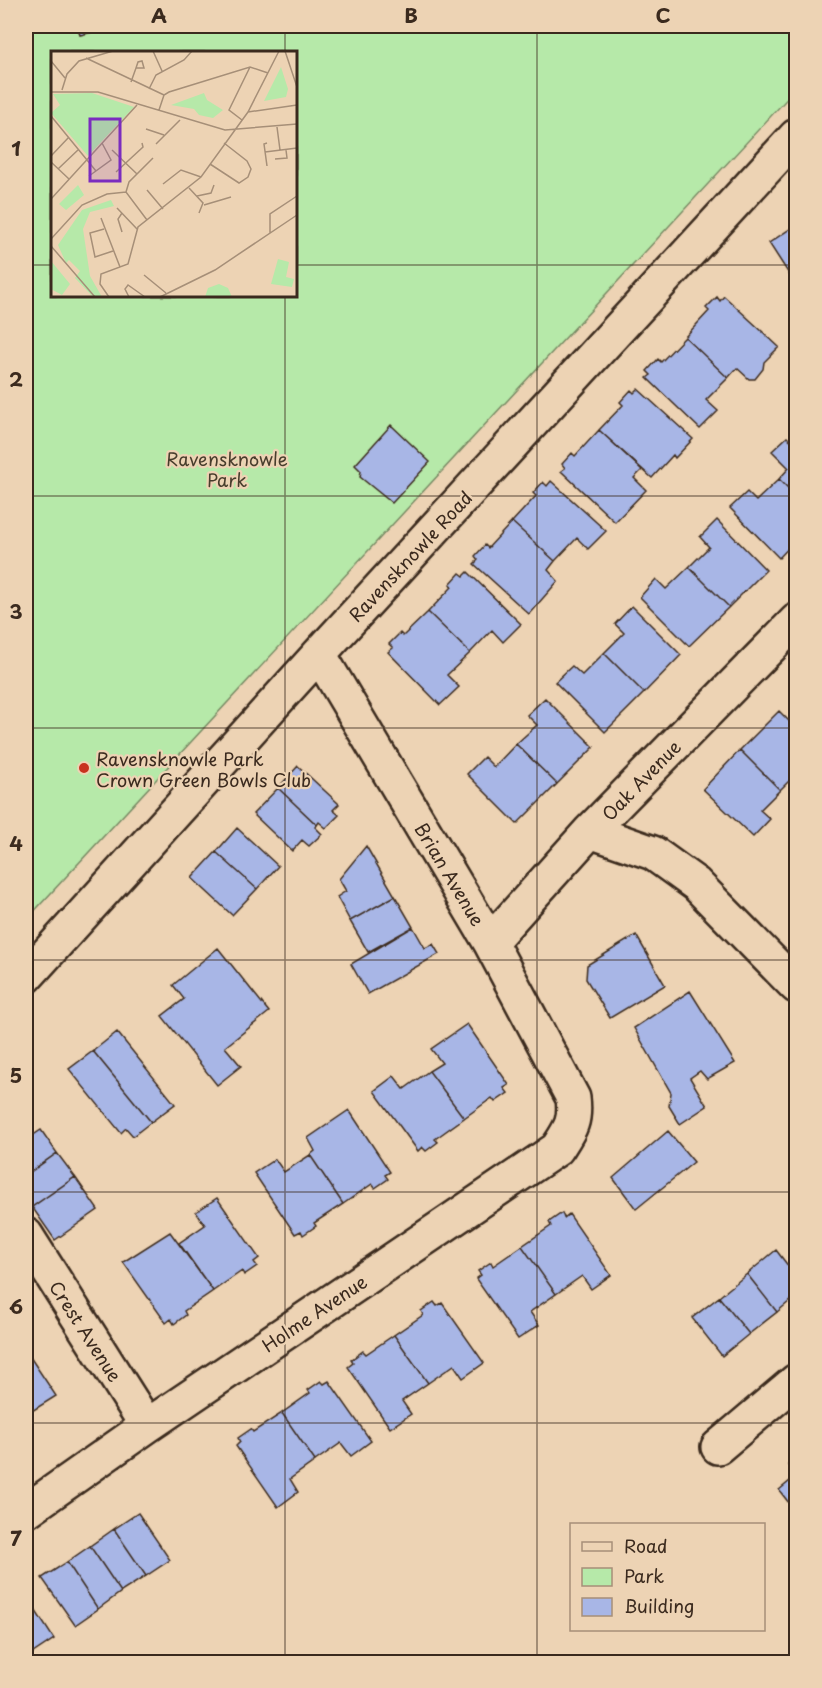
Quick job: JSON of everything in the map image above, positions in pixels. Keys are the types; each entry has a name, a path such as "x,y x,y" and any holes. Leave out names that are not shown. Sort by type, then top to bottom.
{"street":[{"name":"Ravensknowle Road","path":"26,977 319,654 796,136"},
{"name":"Oak Avenue","path":"490,942 591,831 796,621"},
{"name":"Brian Avenue","path":"319,654 490,942 573,1098"},
{"path":"591,831 653,853 696,884 796,986"},
{"name":"Holme Avenue","path":"26,1511 147,1426 557,1149 575,1116 573,1098"},
{"name":"Crest Avenue","path":"26,1235 147,1426"},
{"path":"718,1447 796,1381"}],"green space":[{"name":"Ravensknowle Park","path":"26,26 796,26 796,89 26,920"}],"building":[{"path":"77,26 118,26 80,35"},
{"path":"796,225 796,285 769,243"},
{"path":"724,296 779,347 764,362 763,369 755,379 749,379 737,368 728,378 685,337 709,311 706,308 717,297 720,301"},
{"path":"685,337 728,378 706,400 718,411 700,429 647,378 651,375 647,371 658,359 661,362"},
{"path":"638,389 693,439 675,458 673,455 652,478 599,430 623,405 620,402 631,390 634,393"},
{"path":"391,425 430,462 392,503 360,477 361,471 355,465"},
{"path":"599,430 642,470 634,478 646,490 615,522 561,471 565,468 562,464 572,453 575,456"},
{"path":"787,437 794,443 796,441 796,496 779,479 789,468 772,451"},
{"path":"779,479 796,496 796,540 779,558 730,508 747,492 756,501"},
{"path":"551,481 606,531 588,549 577,538 555,561 512,522 536,496 533,493 543,482 547,486"},
{"path":"717,520 766,570 729,607 689,567 709,547 700,537"},
{"path":"512,522 555,561 548,570 558,581 529,614 474,564 478,560 475,556 485,545 488,548"},
{"path":"689,567 729,607 689,646 640,597 656,579 666,589"},
{"path":"468,572 521,624 503,642 492,630 470,653 428,612 452,587 450,584 460,573 464,576"},
{"path":"632,606 681,655 644,693 604,653 624,633 615,624"},
{"path":"428,612 470,653 447,675 459,687 440,705 388,652 393,648 389,644 400,633 403,636"},
{"path":"604,653 644,693 605,732 555,682 572,666 582,675"},
{"path":"545,698 594,747 557,784 516,744 537,725 527,715"},
{"path":"779,711 796,728 796,774 780,790 740,750"},
{"path":"516,744 557,784 517,824 467,774 484,757 494,767"},
{"path":"740,750 780,790 760,810 770,819 753,837 703,789"},
{"path":"298,766 339,804 333,810 339,815 326,828 319,822 317,825 278,788"},
{"path":"278,788 317,825 315,827 322,834 309,846 302,840 292,851 253,814"},
{"path":"237,828 278,866 257,889 216,852"},
{"path":"366,846 395,896 350,921 337,897 346,891 339,879"},
{"path":"216,852 257,889 232,915 192,878"},
{"path":"395,896 413,927 368,952 350,921"},
{"path":"413,927 425,948 433,944 439,954 368,994 351,964"},
{"path":"636,935 665,985 610,1018 586,979 587,965"},
{"path":"218,948 269,1012 225,1047 241,1066 217,1085 162,1016 184,999 173,985"},
{"path":"690,991 735,1063 707,1079 700,1071 690,1078 707,1106 680,1124 669,1106 671,1093 634,1028"},
{"path":"467,1024 509,1085 504,1088 508,1093 495,1102 492,1098 464,1118 429,1071 442,1063 431,1049"},
{"path":"117,1032 175,1104 151,1122 93,1051"},
{"path":"93,1051 151,1122 133,1136 126,1128 121,1133 69,1069"},
{"path":"429,1071 464,1118 435,1139 438,1142 426,1151 422,1147 418,1151 374,1091 394,1076 404,1089"},
{"path":"349,1110 390,1172 385,1175 388,1179 375,1188 372,1184 343,1204 310,1155 315,1151 308,1138"},
{"path":"41,1130 57,1153 26,1175 26,1140"},
{"path":"668,1131 694,1162 636,1209 613,1178"},
{"path":"57,1153 75,1177 32,1207 26,1197 26,1175"},
{"path":"310,1155 343,1204 314,1223 316,1226 303,1235 301,1231 295,1234 254,1173 275,1159 284,1172"},
{"path":"75,1177 98,1210 55,1240 32,1207"},
{"path":"217,1198 259,1258 254,1262 257,1266 244,1275 242,1271 213,1291 179,1243 205,1225 196,1212"},
{"path":"562,1213 564,1218 569,1214 611,1275 591,1289 582,1276 556,1294 522,1246 551,1226 549,1222"},
{"path":"170,1232 213,1291 184,1311 186,1315 174,1324 171,1319 166,1323 123,1262"},
{"path":"522,1246 556,1294 530,1312 539,1325 518,1339 476,1279 481,1275 478,1271 491,1262 493,1266"},
{"path":"776,1250 796,1276 796,1296 777,1312 747,1274"},
{"path":"747,1274 777,1312 749,1334 719,1297"},
{"path":"719,1297 749,1334 722,1356 692,1318"},
{"path":"434,1302 437,1306 442,1303 484,1363 463,1378 454,1365 428,1383 394,1335 423,1315 421,1311"},
{"path":"394,1335 428,1383 402,1401 411,1414 390,1428 348,1367 353,1363 351,1360 363,1351 366,1354"},
{"path":"26,1351 56,1396 32,1411 26,1402"},
{"path":"321,1381 324,1384 329,1381 371,1441 351,1456 341,1443 315,1461 282,1413 310,1393 308,1390"},
{"path":"282,1413 315,1461 290,1479 298,1492 278,1507 236,1446 240,1442 238,1438 251,1429 253,1432"},
{"path":"796,1458 796,1476 788,1465"},
{"path":"796,1476 796,1512 779,1490"},
{"path":"138,1513 170,1560 146,1576 114,1529"},
{"path":"114,1529 146,1576 121,1592 90,1546"},
{"path":"90,1546 121,1592 98,1609 67,1562"},
{"path":"67,1562 98,1609 75,1625 42,1578"},
{"path":"26,1596 54,1639 30,1655 26,1648"}],"place":[{"name":"Ravensknowle Park Crown Green Bowls Club","path":"84,768"}]}
